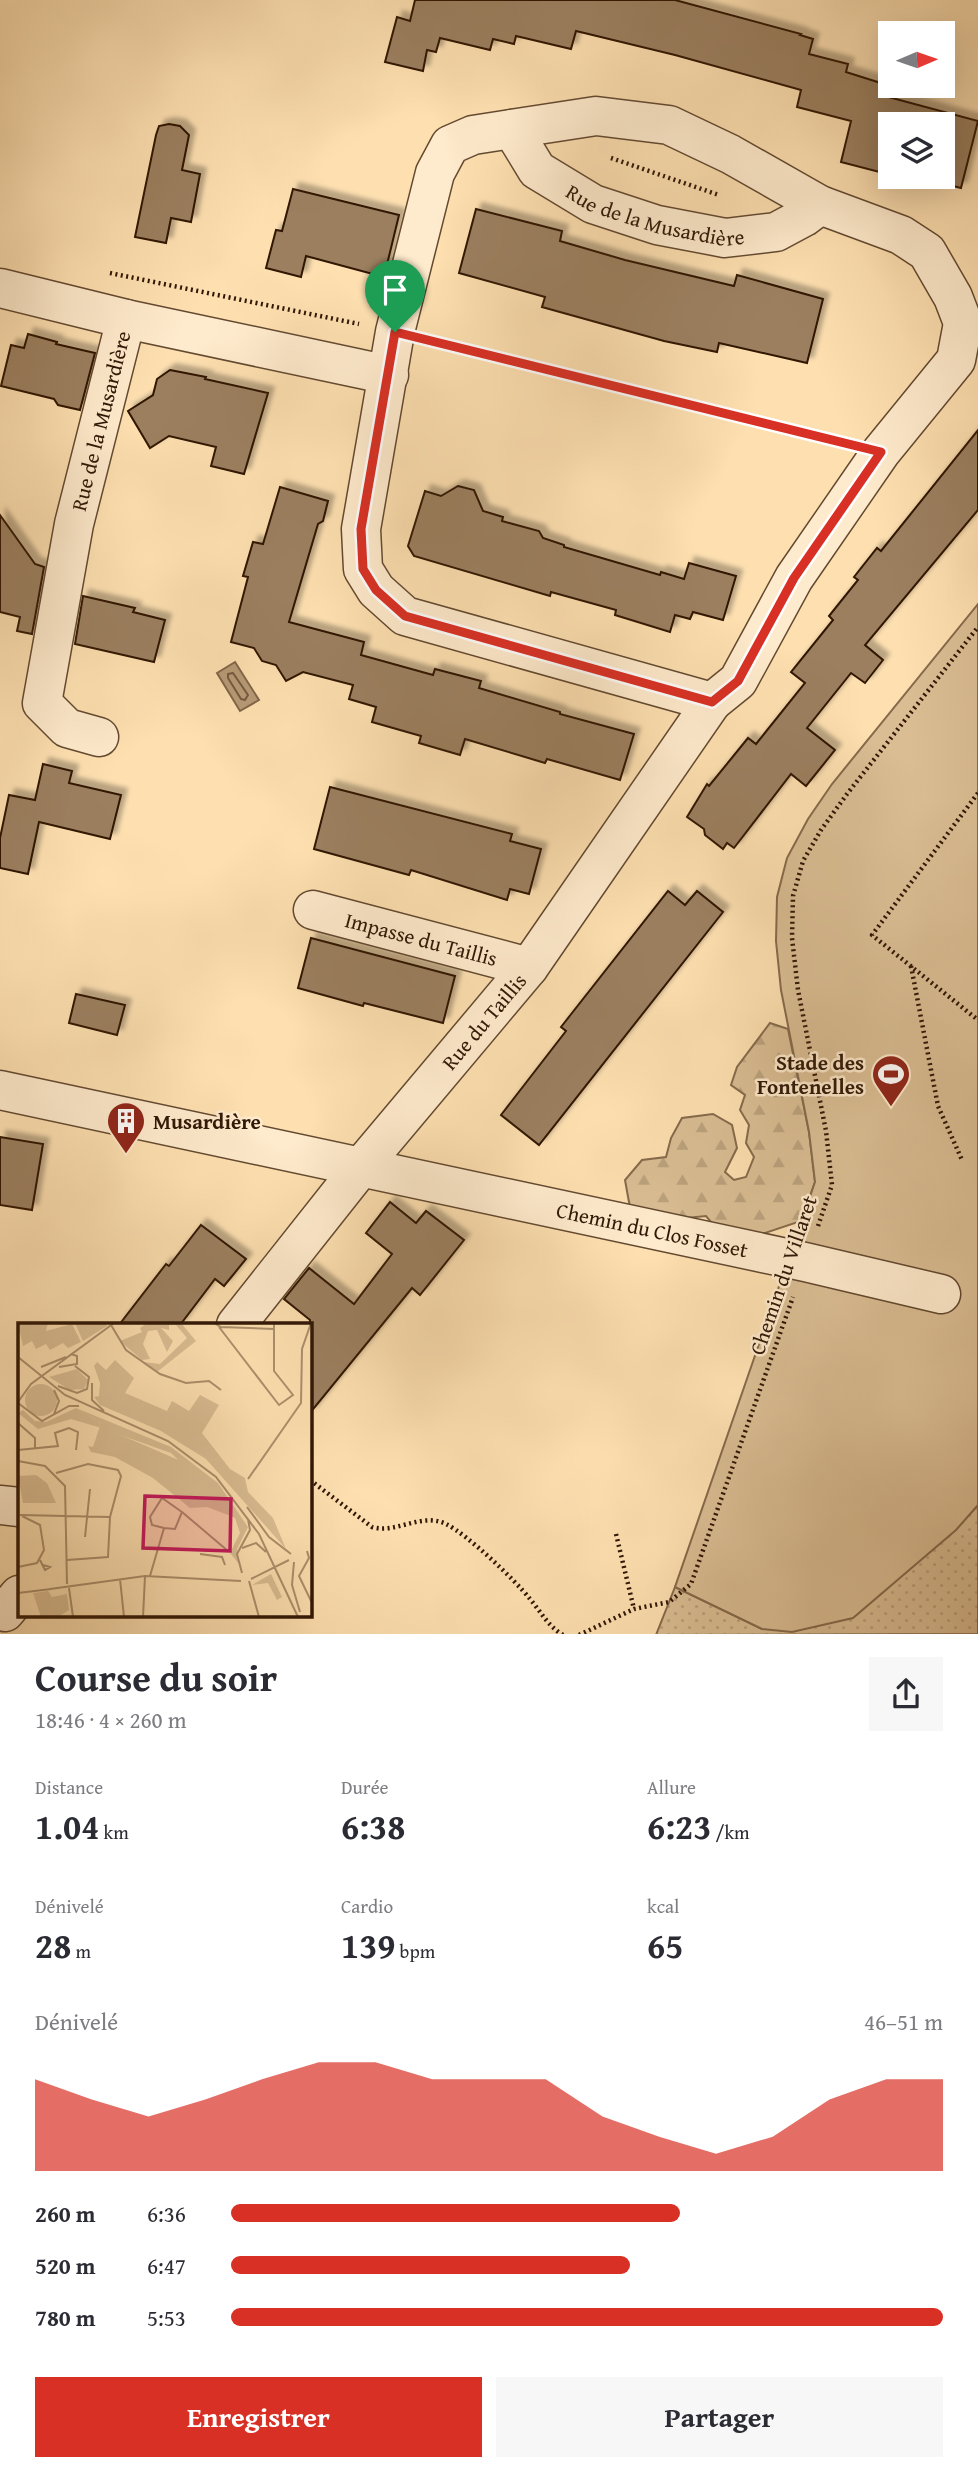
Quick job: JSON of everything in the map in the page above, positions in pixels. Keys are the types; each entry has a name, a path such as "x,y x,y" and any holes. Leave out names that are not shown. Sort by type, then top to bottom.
{"street":[{"path":"596,116 669,125 730,154 820,205 901,235 927,252 953,297 963,323 956,360 881,452 794,578 738,681 712,702 405,616 376,590 363,569 361,529 395,332 435,173 450,145 473,135 596,116"},
{"name":"Rue de la Musardière","path":"512,129 537,170 593,204 657,225 725,238 776,232 820,205"},
{"name":"Rue de la Musardière","path":"0,288 126,319 389,375"},
{"name":"Rue de la Musardière","path":"99,737 68,728 42,703 74,524 126,319"},
{"name":"Rue du Taillis","path":"238,1323 362,1167 529,967 712,702"},
{"name":"Impasse du Taillis","path":"313,910 529,967"},
{"name":"Chemin du Clos Fosset","path":"0,1090 805,1262 941,1294"},
{"path":"0,1505 18,1507"}],"path":[{"path":"609,158 721,195"},
{"path":"109,272 395,332 881,452"},
{"name":"Chemin du Villaret","path":"579,1634 634,1609 669,1602 691,1584 832,1185 827,1131 798,990 792,938 793,895 803,861 847,794 978,627"},
{"path":"978,793 872,935 978,1020"},
{"path":"910,965 938,1106 962,1160"},
{"path":"312,1482 372,1527 383,1531 430,1520 444,1523 462,1535 510,1577 552,1628 563,1634"},
{"path":"616,1534 634,1609"}],"green space":[{"name":"Stade des Fontenelles","path":"978,604 978,1505 956,1530 853,1618 792,1632 762,1629 675,1587 815,1182 809,1132 781,990 776,941 777,897 787,858 808,819 832,784"},
{"path":"770,1023 788,1029 809,1132 815,1182 801,1221 747,1239 723,1236 706,1216 686,1218 630,1208 625,1180 642,1160 666,1157 671,1138 682,1118 713,1114 732,1125 737,1148 725,1172 734,1180 746,1177 754,1157 746,1143 749,1125 740,1110 745,1095 731,1085 737,1067"},
{"path":"978,1505 978,1634 656,1634 675,1587 762,1629 955,1530"}],"water":[{"path":"235,662 259,700 240,711 217,673"}],"building":[{"path":"415,0 675,0 801,34 813,39 809,54 848,64 846,72 878,82 878,98 892,98 944,112 878,112 878,172 841,162 851,121 797,107 801,90 576,31 571,49 516,36 514,44 493,39 490,50 440,38 436,52 427,50 423,71 385,62 397,17 410,21"},
{"path":"955,115 978,121 961,188 955,186"},
{"path":"159,126 180,126 189,135 182,170 200,174 191,222 171,218 166,243 135,237 156,135"},
{"path":"293,189 399,215 384,277 306,256 301,277 266,268 276,230 282,231"},
{"path":"476,209 562,231 560,241 625,260 734,286 737,275 823,299 807,363 719,343 717,352 664,341 542,307 545,297 459,273"},
{"path":"28,334 95,353 80,410 58,405 54,399 1,386 11,345 24,348"},
{"path":"170,370 268,393 244,474 211,466 216,447 169,436 150,448 128,411 153,395 157,379"},
{"path":"978,430 978,510 865,645 883,660 865,683 851,673 807,728 835,750 806,786 791,774 734,848 727,843 723,849 705,835 704,829 687,817 707,784 709,786 748,738 756,744 805,683 791,672 833,620 829,616 858,580 854,577 877,548 881,551"},
{"path":"458,486 474,490 483,511 503,517 502,521 539,531 543,538 564,547 660,575 661,572 684,579 689,563 736,576 723,620 693,612 690,619 675,615 670,632 615,615 616,610 551,592 550,596 414,556 408,546 425,491 441,496"},
{"path":"280,487 328,501 323,521 318,524 289,622 364,642 361,655 433,675 435,669 481,681 479,688 634,734 620,780 547,759 545,763 465,739 460,755 419,743 421,736 372,722 376,707 349,699 353,685 303,672 286,681 276,665 262,661 254,648 231,642 248,577 243,576 253,542 263,544"},
{"path":"0,515 35,564 44,567 32,634 17,631 20,617 0,612"},
{"path":"83,596 135,608 133,612 165,620 154,662 75,644"},
{"path":"43,764 72,771 69,783 121,795 110,839 39,822 28,874 0,868 0,838 9,795 35,800"},
{"path":"330,787 512,834 510,841 541,849 529,894 510,889 507,900 411,870 409,875 314,849"},
{"path":"668,891 685,905 697,891 723,912 539,1145 501,1115 566,1031 561,1027"},
{"path":"311,938 455,976 443,1023 364,1003 363,1006 298,988"},
{"path":"76,994 125,1005 117,1035 69,1023"},
{"path":"0,1137 43,1144 32,1210 0,1205"},
{"path":"390,1202 416,1223 426,1211 464,1240 420,1295 412,1288 312,1411 312,1323 284,1299 309,1268 354,1304 392,1254 366,1233"},
{"path":"201,1225 246,1259 224,1286 215,1279 182,1323 121,1323 166,1264 169,1266"}],"place":[{"name":"Stade des Fontenelles","path":"891,1108"},
{"name":"Musardière","path":"126,1155"}],"route":[{"path":"395,332 881,452 794,578 738,681 712,702 405,616 376,590 363,569 361,529 395,332"}]}
